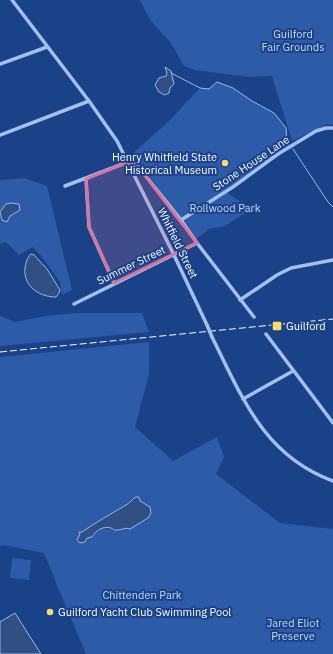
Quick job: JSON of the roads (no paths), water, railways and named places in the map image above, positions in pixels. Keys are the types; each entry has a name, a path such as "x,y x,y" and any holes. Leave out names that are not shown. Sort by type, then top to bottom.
{"street":[{"name":"Whitfield Street","path":"12,0 89,101 117,141 252,416 280,450 312,472 333,481"},
{"path":"0,64 47,47"},
{"path":"0,135 89,101"},
{"name":"Stone House Lane","path":"181,220 232,187 278,154 316,131 326,128 333,128"},
{"path":"65,186 128,162 137,165 181,220 254,317"},
{"path":"86,179 89,227 114,283"},
{"name":"Summer Street","path":"74,304 197,243"},
{"path":"240,300 277,275 291,268 333,260"},
{"path":"266,334 333,423"},
{"path":"243,399 293,371"}],"waterway":[{"path":"171,73 200,88 209,89 217,82 233,88 252,101 274,113 286,128 287,141 289,144"},
{"path":"293,149 328,202 333,207"}],"railway":[{"path":"0,352 333,319"}],"place":[{"name":"Henry Whitfield State Historical Museum","path":"225,163"},
{"name":"Guilford","path":"277,326"},
{"name":"Guilford Yacht Club Swimming Pool","path":"50,612"}],"park label":[{"name":"Guilford Fair Grounds","path":"293,40"},
{"name":"Rollwood Park","path":"225,208"},
{"name":"Chittenden Park","path":"142,595"},
{"name":"Jared Eliot Preserve","path":"293,629"}]}
